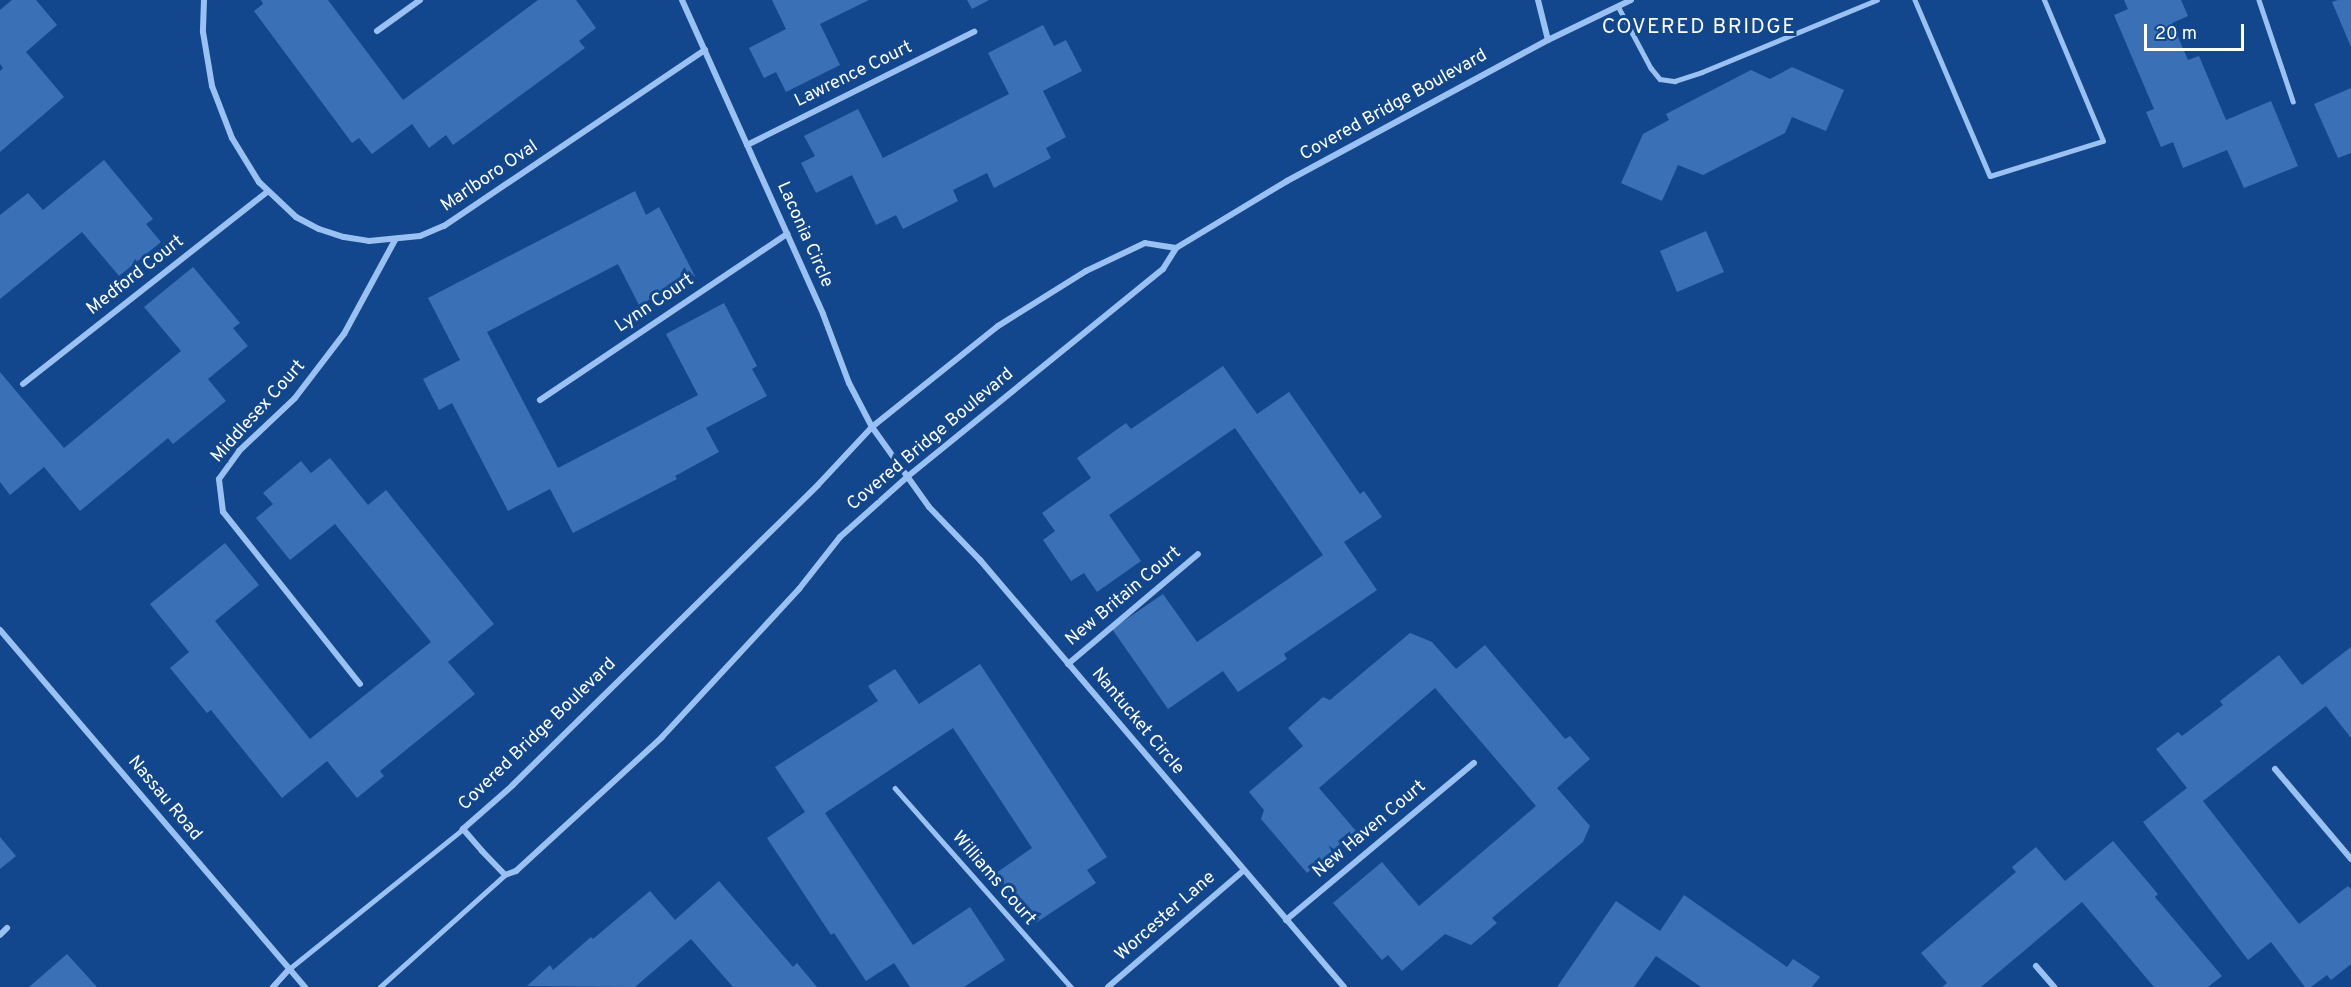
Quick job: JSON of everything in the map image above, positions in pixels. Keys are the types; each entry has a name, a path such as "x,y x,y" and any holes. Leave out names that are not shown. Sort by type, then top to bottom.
{"street":[{"name":"Marlboro Oval","path":"204,0 206,59 216,99 232,138 268,191 297,217 319,229 344,237 395,240 420,236 444,226 705,50"},
{"path":"377,31 420,0"},
{"name":"Laconia Circle","path":"682,0 823,314 849,383 872,427 907,477"},
{"path":"1538,0 1548,40"},
{"name":"Covered Bridge Boulevard","path":"1176,248 1146,243 1086,271 998,326 872,427 818,485 513,785 463,829 505,875 516,871 662,736 800,589 840,537 907,477 1163,269 1176,248 1287,182 1548,40 1631,0"},
{"name":"Lawrence Court","path":"747,145 974,32"},
{"name":"Medford Court","path":"23,384 268,191"},
{"name":"Lynn Court","path":"540,400 787,234"},
{"name":"Middlesex Court","path":"360,684 224,512 219,479 239,451 295,398 344,334 395,240"},
{"name":"Nantucket Circle","path":"907,477 929,507 980,560 1344,987"},
{"name":"New Britain Court","path":"1068,664 1198,554"},
{"name":"Nassau Road","path":"0,630 305,987"},
{"name":"New Haven Court","path":"1286,920 1474,763"},
{"path":"2275,769 2351,859"},
{"name":"Worcester Lane","path":"1108,987 1243,871"},
{"path":"0,935 7,928"},
{"path":"2036,966 2054,987"},
{"path":"273,987 290,969"}],"lane":[{"path":"1618,6 1651,68 1660,79 1675,81 1877,0"},
{"path":"1915,0 1990,176 2103,141 2044,0"},
{"path":"2259,0 2293,101"},
{"name":"Williams Court","path":"895,788 1071,987"},
{"path":"290,969 463,829"},
{"path":"380,987 505,875"}],"building":[{"path":"12,0 36,0 57,25 26,52 64,97 0,152 0,71 3,68 0,64 0,10"},
{"path":"261,0 328,0 403,100 538,0 576,0 596,28 579,41 585,48 453,145 446,135 429,148 412,124 372,154 359,138 352,143 254,11 263,4"},
{"path":"772,0 869,0 820,24 840,65 786,92 776,72 764,78 749,48 786,29"},
{"path":"967,0 989,0 972,9"},
{"path":"2124,0 2181,0 2188,16 2172,23 2188,60 2199,56 2226,120 2271,101 2298,166 2244,188 2227,150 2183,168 2173,142 2161,147 2146,112 2154,109 2114,15 2128,9"},
{"path":"2351,0 2351,47 2332,2"},
{"path":"1043,25 1054,46 1066,40 1082,71 1043,91 1066,137 1046,148 1051,158 994,188 987,173 953,190 958,201 903,229 896,215 876,225 852,175 816,193 801,163 815,156 804,136 858,109 883,158 1009,94 988,53"},
{"path":"1792,67 1844,90 1826,131 1792,117 1785,133 1703,175 1678,165 1662,201 1621,183 1643,134 1669,120 1666,114 1751,70 1770,79"},
{"path":"2351,88 2351,153 2338,158 2314,104"},
{"path":"104,160 153,219 146,224 161,242 119,276 82,232 0,299 0,215 28,193 43,210"},
{"path":"635,191 646,215 659,207 695,276 639,305 618,264 487,332 558,468 698,395 666,334 724,303 757,366 752,369 767,396 706,428 719,452 675,476 677,479 573,533 550,489 508,511 452,403 439,410 423,379 460,360 428,298"},
{"path":"1706,231 1724,272 1677,292 1660,251"},
{"path":"193,267 240,323 233,328 248,346 208,379 226,401 173,444 168,438 80,511 44,467 10,495 0,482 0,372 64,448 181,351 144,307"},
{"path":"1223,366 1257,414 1289,392 1360,494 1364,491 1382,517 1344,542 1377,590 1284,654 1287,659 1238,692 1223,671 1168,709 1112,629 1163,594 1197,642 1323,555 1235,428 1109,515 1141,561 1097,592 1084,573 1071,581 1043,540 1055,531 1042,513 1091,478 1077,458 1126,423 1131,429"},
{"path":"330,458 368,505 386,490 494,624 448,662 475,694 380,771 384,776 357,798 327,761 282,798 211,710 207,713 170,668 189,652 150,604 225,543 259,585 215,621 310,739 431,642 335,524 290,560 256,518 273,504 263,493 301,461 311,473"},
{"path":"1410,633 1432,642 1456,669 1485,645 1565,739 1570,736 1590,759 1557,788 1590,826 1583,842 1492,918 1497,923 1471,945 1445,934 1402,971 1388,955 1382,960 1333,903 1382,862 1419,906 1536,806 1435,688 1319,788 1356,831 1307,873 1261,819 1264,810 1249,792 1303,746 1288,728 1323,697 1330,700"},
{"path":"2351,647 2351,738 2326,706 2203,801 2299,924 2348,886 2351,889 2351,964 2331,980 2327,975 2311,987 2305,987 2271,942 2248,960 2143,822 2187,788 2156,749 2178,732 2182,736 2223,705 2220,701 2279,655 2302,685"},
{"path":"980,664 1107,857 1087,870 1096,883 1031,926 996,873 1032,848 953,728 825,813 913,945 970,907 1005,960 964,987 910,987 894,963 866,981 834,933 831,935 767,838 805,812 775,767 878,701 868,686 895,669 919,704"},
{"path":"0,837 16,856 0,869"},
{"path":"2113,841 2158,894 2155,897 2222,976 2208,987 2154,987 2082,902 1981,987 1942,987 1947,983 1921,953 2016,872 2012,867 2036,847 2065,881"},
{"path":"719,881 793,967 797,963 817,987 733,987 691,939 635,987 527,986 550,965 553,970 650,891 675,920"},
{"path":"1684,895 1787,967 1793,959 1820,977 1812,987 1701,987 1656,956 1634,987 1557,987 1616,901 1660,931"},
{"path":"67,954 97,987 29,987"}],"district":[{"name":"COVERED BRIDGE","path":"1699,28"}]}
